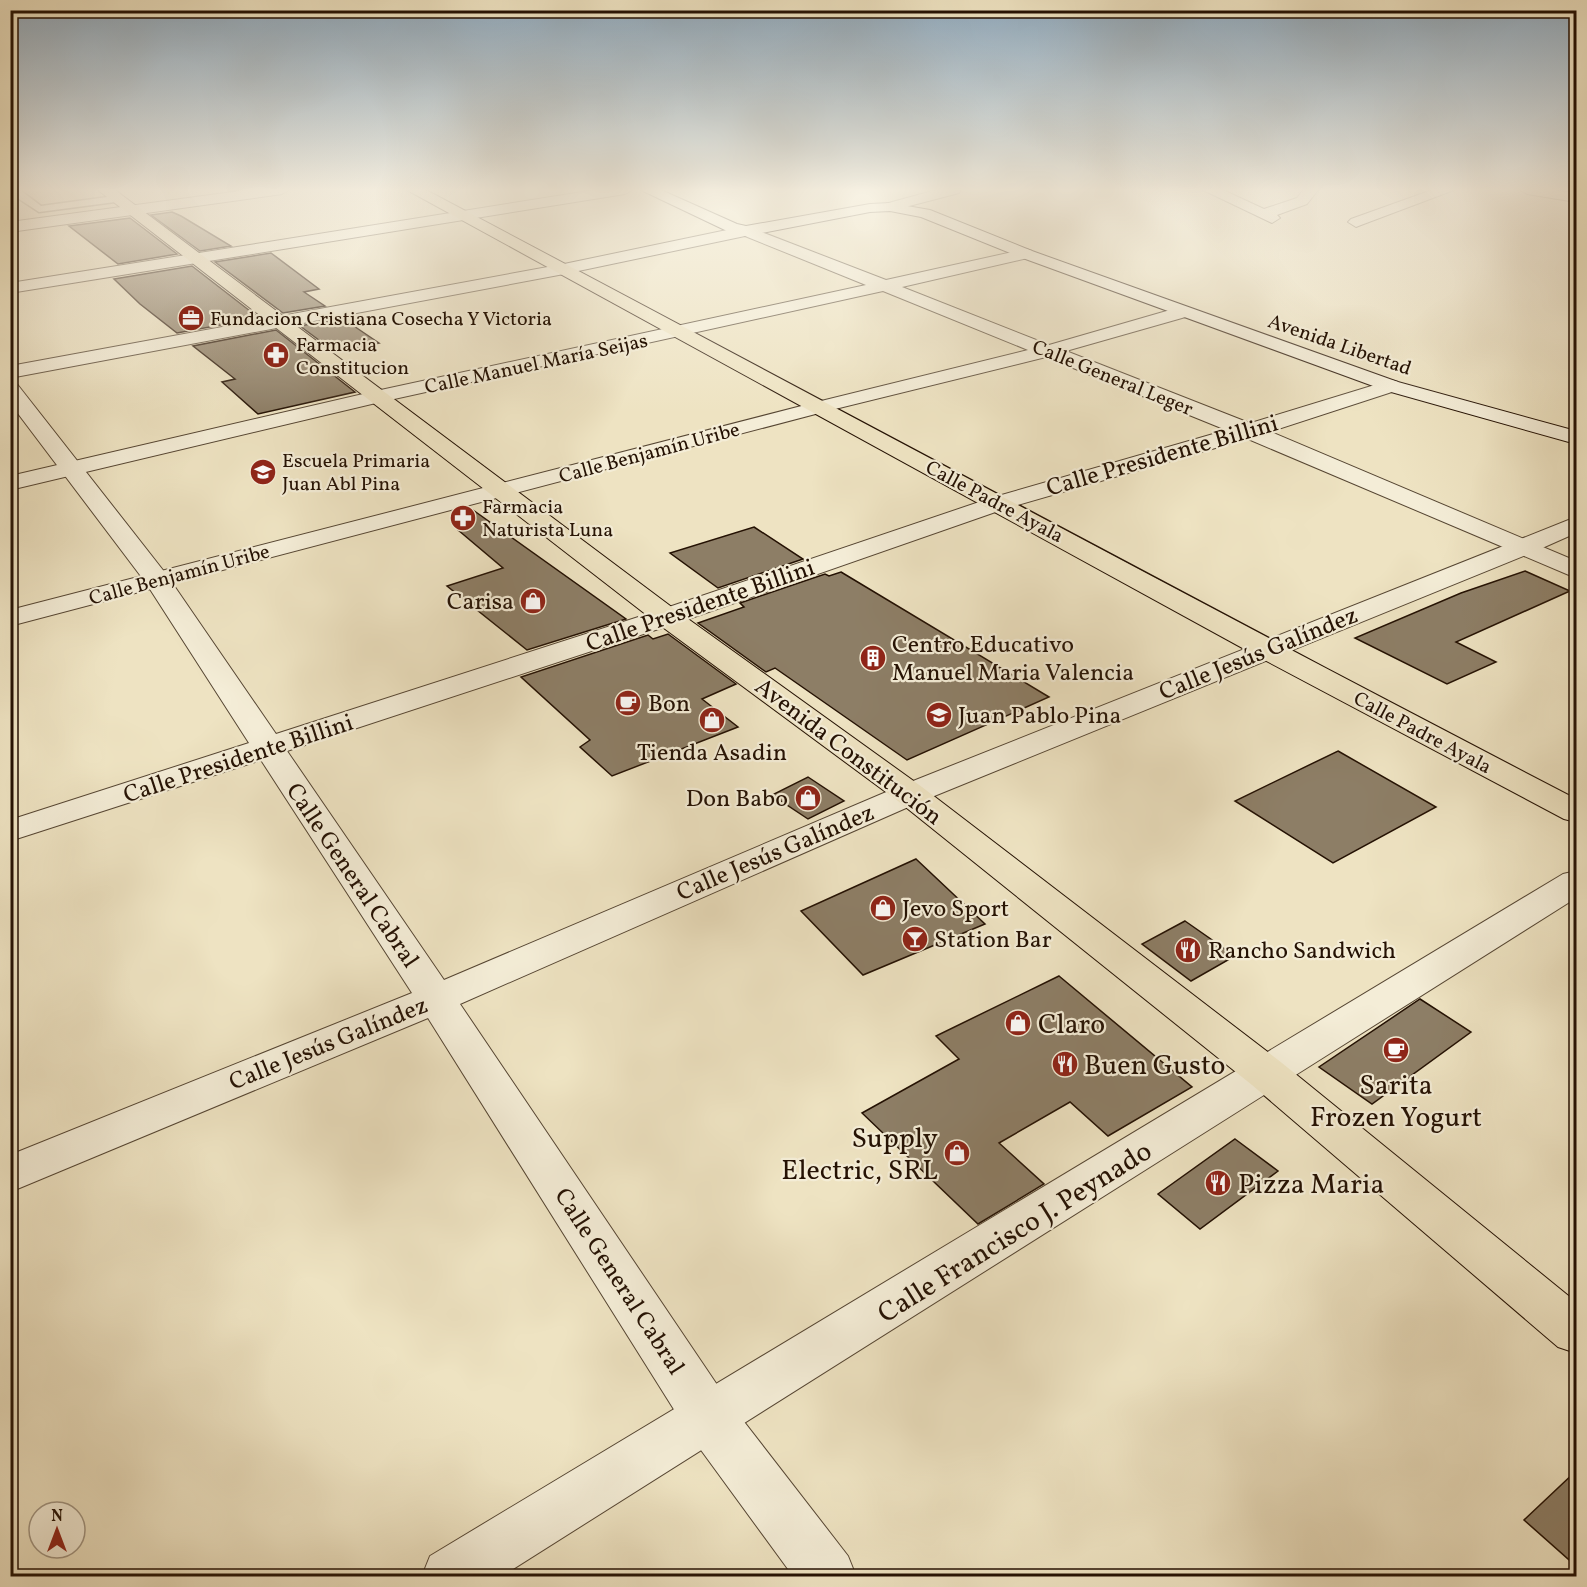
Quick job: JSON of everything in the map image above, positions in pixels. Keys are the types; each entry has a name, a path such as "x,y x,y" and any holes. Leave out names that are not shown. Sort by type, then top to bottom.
{"main road":[{"name":"Avenida Constitución","path":"203,264 668,617 910,794 1267,1074 1576,1331"},
{"name":"Calle Padre Ayala","path":"554,264 999,502 1267,650 1576,812"}],"street":[{"path":"10,288 152,264"},
{"path":"10,372 588,264"},
{"name":"Calle General Leger","path":"827,264 1249,431 1576,570"},
{"name":"Calle Manuel María Seijas","path":"10,483 376,397 983,264"},
{"name":"Avenida Libertad","path":"1053,264 1391,386 1576,438"},
{"name":"Calle Benjamín Uribe","path":"10,618 820,407 1047,351 1183,312"},
{"name":"Calle Presidente Billini","path":"10,831 268,749 668,617 999,502 1249,431 1391,386"},
{"name":"Calle General Cabral","path":"10,388 157,580 436,999 710,1418 828,1576"},
{"name":"Calle Jesús Galíndez","path":"10,1174 436,999 910,794 1522,548 1576,524"},
{"name":"Calle Francisco J. Peynado","path":"450,1576 710,1418 1576,882"}],"building":[{"path":"218,264 286,264 319,289 304,292 325,306 283,313"},
{"path":"192,266 259,318 177,333 140,304 114,279"},
{"path":"342,318 379,343 335,352 300,326"},
{"path":"276,330 355,392 258,414 222,382 235,379 193,346"},
{"name":"Carisa","path":"473,510 626,619 527,650 447,586 503,568 458,530"},
{"path":"754,527 803,559 718,588 670,553"},
{"path":"1525,571 1570,591 1456,642 1496,662 1447,684 1355,638 1461,593"},
{"name":"Centro Educativo Manuel Maria Valencia","path":"841,572 1049,697 907,760 775,668 766,672 698,623 744,607 740,603 825,574 829,576"},
{"path":"668,634 736,684 702,699 738,727 612,776 580,747 590,740 521,677 648,635 653,639"},
{"path":"1338,751 1436,807 1333,863 1235,801"},
{"name":"Don Babo","path":"808,777 844,801 808,819 772,795"},
{"name":"Jevo Sport","path":"916,859 985,924 863,975 801,911"},
{"name":"Rancho Sandwich","path":"1185,921 1235,956 1191,981 1142,944"},
{"path":"1059,976 1192,1087 1108,1136 1070,1102 999,1143 1044,1184 978,1224 862,1113 959,1059 936,1036"},
{"name":"Sarita Frozen Yogurt","path":"1420,999 1471,1032 1372,1104 1319,1067"},
{"name":"Pizza Maria","path":"1235,1139 1278,1171 1200,1229 1158,1194"},
{"path":"1576,1471 1576,1566 1524,1520"}],"place":[{"name":"Fundacion Cristiana Cosecha Y Victoria","path":"191,318"},
{"name":"Farmacia Constitucion","path":"276,355"},
{"name":"Escuela Primaria Juan Abl Pina","path":"263,472"},
{"name":"Farmacia Naturista Luna","path":"463,518"},
{"name":"Carisa","path":"533,601"},
{"name":"Centro Educativo Manuel Maria Valencia","path":"873,658"},
{"name":"Bon","path":"628,703"},
{"name":"Juan Pablo Pina","path":"939,715"},
{"name":"Tienda Asadin","path":"712,720"},
{"name":"Don Babo","path":"808,798"},
{"name":"Jevo Sport","path":"883,908"},
{"name":"Station Bar","path":"915,939"},
{"name":"Rancho Sandwich","path":"1188,950"},
{"name":"Claro","path":"1018,1023"},
{"name":"Sarita Frozen Yogurt","path":"1396,1050"},
{"name":"Buen Gusto","path":"1065,1064"},
{"name":"Supply Electric, SRL","path":"957,1153"},
{"name":"Pizza Maria","path":"1218,1183"}]}
